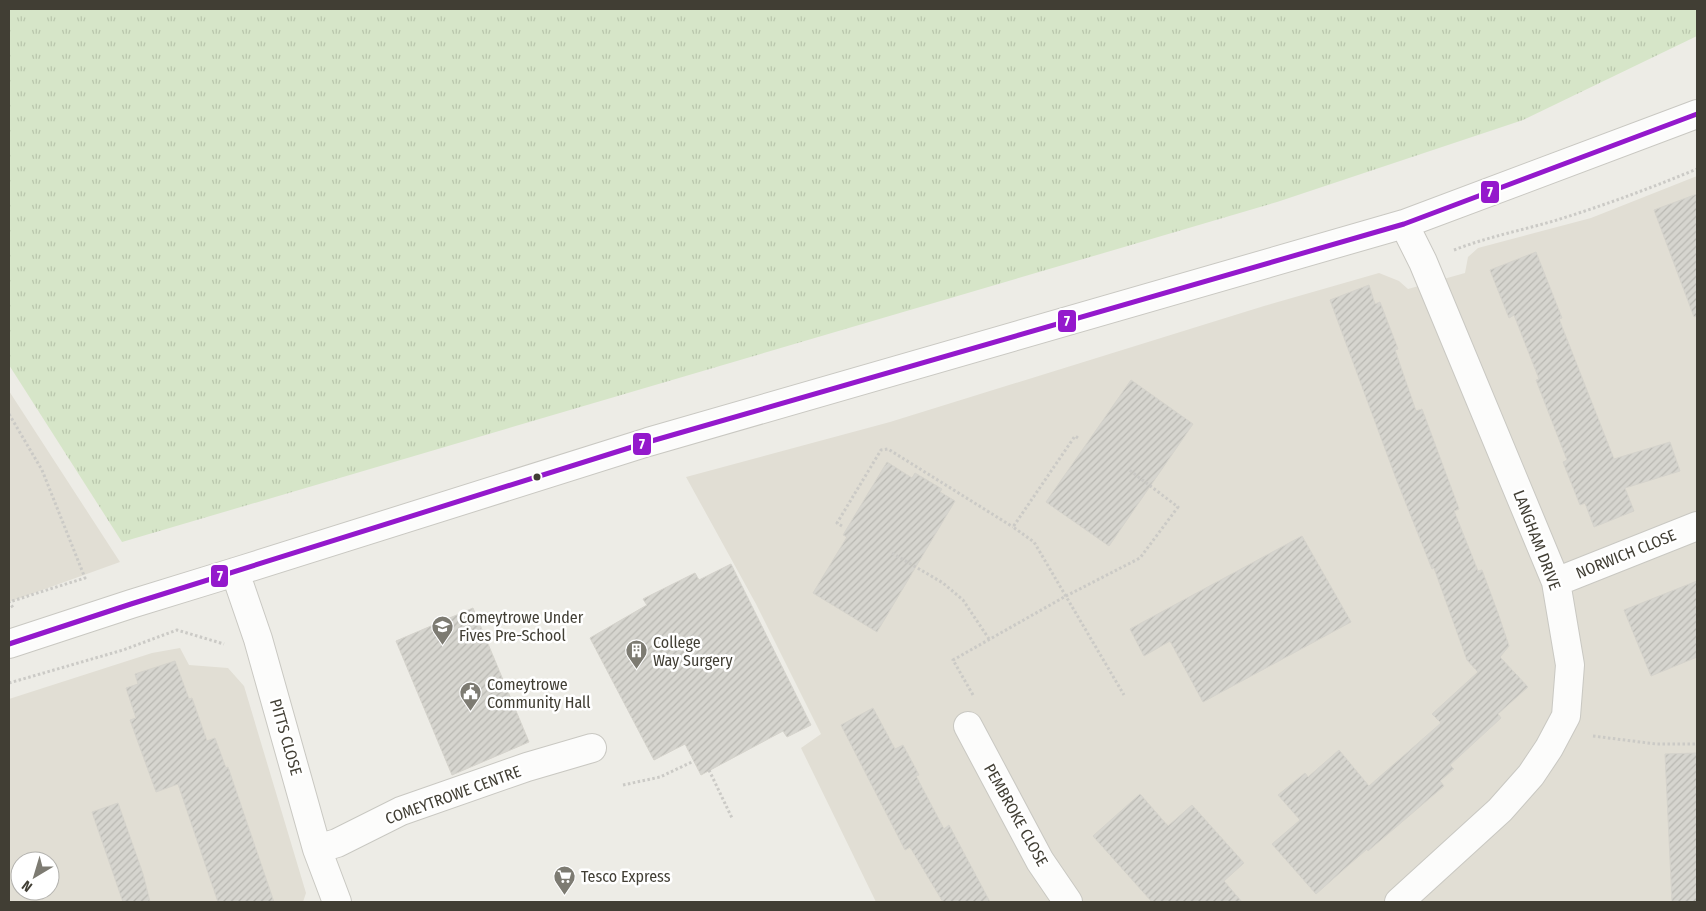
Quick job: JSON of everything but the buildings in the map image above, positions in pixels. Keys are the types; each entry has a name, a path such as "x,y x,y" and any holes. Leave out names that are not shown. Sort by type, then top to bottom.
{"street":[{"path":"21,640 648,442 1404,224 1697,114"},
{"name":"LANGHAM DRIVE","path":"1399,902 1500,810 1531,775 1566,716 1570,664 1556,582 1423,262 1404,224"},
{"name":"NORWICH CLOSE","path":"1556,582 1697,526"},
{"name":"PITTS CLOSE","path":"235,572 258,639 317,849 337,902"},
{"name":"PEMBROKE CLOSE","path":"968,726 1040,861 1068,902"},
{"name":"COMEYTROWE CENTRE","path":"317,849 337,843 401,811 527,767 592,748"}],"path":[{"path":"1423,262 1472,243 1620,200 1697,169"},
{"path":"9,414 42,470 85,578 9,602 21,640"},
{"path":"1013,527 1075,436 1078,438"},
{"path":"842,526 837,523 881,450 888,449 1034,542 1124,695"},
{"path":"968,726 977,701 953,660 1066,596 1140,558 1178,507 1128,469"},
{"path":"892,553 943,583 963,600 989,640"},
{"path":"9,684 124,650 177,630 233,647 258,639"},
{"path":"1558,731 1656,744 1697,744"},
{"path":"623,785 660,777 694,761"},
{"path":"709,770 732,818"}],"shaded area":[{"path":"1697,176 1697,902 876,902 801,748 821,734 756,604 686,477 890,422 1264,306 1379,273 1399,281 1408,289 1465,273 1468,257 1478,248 1591,218"},
{"path":"9,391 120,562 9,602"},
{"path":"180,648 189,665 228,668 244,686 306,893 303,902 9,902 9,699 152,653"}],"green space":[{"path":"9,9 1697,9 1697,36 1523,120 1277,202 122,542 9,365"}],"transit line":[{"name":"7","path":"9,644 648,442 1404,224 1697,114"}],"place":[{"name":"Comeytrowe Under Fives Pre-School","path":"443,645"},
{"name":"College Way Surgery","path":"637,670"},
{"name":"Comeytrowe Community Hall","path":"471,712"},
{"name":"Tesco Express","path":"565,895"}]}
